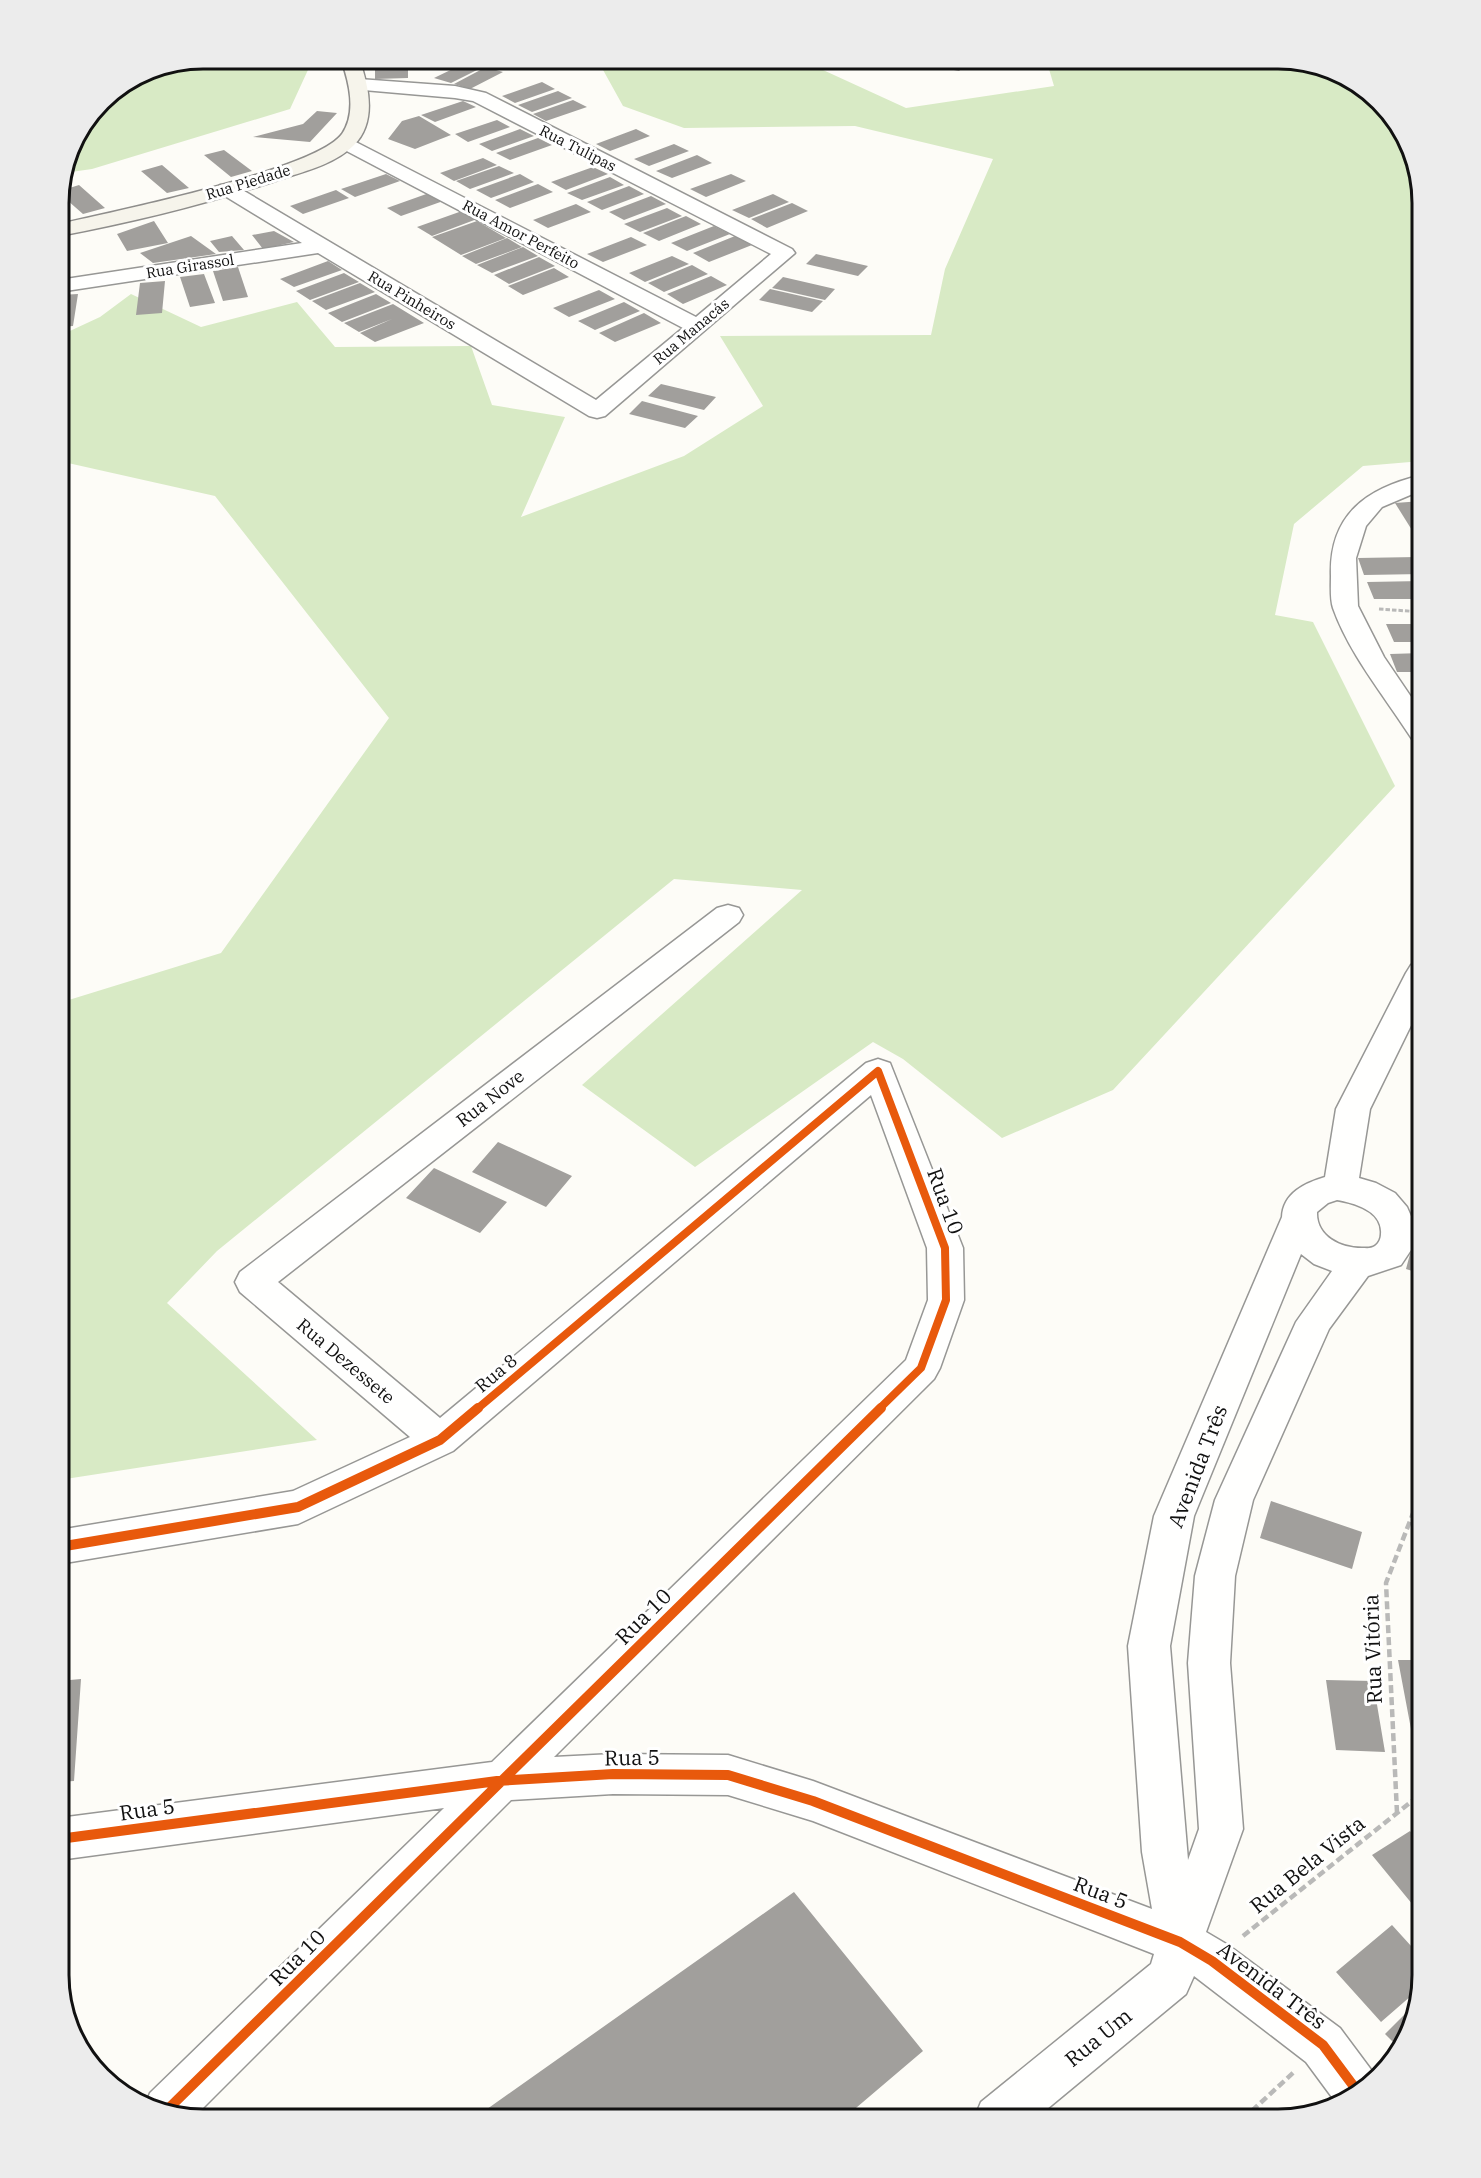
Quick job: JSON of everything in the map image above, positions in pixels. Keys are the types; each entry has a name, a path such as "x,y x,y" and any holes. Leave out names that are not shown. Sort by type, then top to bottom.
{"street":[{"path":"346,143 361,113 359,85 354,69"},
{"name":"Rua Tulipas","path":"359,85 455,92 479,98 785,253"},
{"name":"Rua Piedade","path":"69,228 227,189 312,162 346,143"},
{"name":"Rua Amor Perfeito","path":"346,143 696,326"},
{"name":"Rua Pinheiros","path":"227,189 597,411"},
{"name":"Rua Girassol","path":"69,284 321,246"},
{"name":"Rua Manacás","path":"597,411 785,253"},
{"path":"1412,486 1373,502 1354,524 1343,558 1345,606 1371,657 1412,717"},
{"name":"Rua Nove","path":"253,1282 728,915"},
{"path":"1299,1218 1302,1231 1311,1243 1324,1253 1340,1260 1358,1263 1373,1262 1391,1252 1400,1236 1399,1224 1393,1212 1383,1201 1361,1191 1340,1187 1353,1109 1412,993"},
{"name":"Rua 8","path":"69,1545 298,1507 440,1440 878,1071"},
{"name":"Rua 10","path":"172,2105 921,1368 946,1300 945,1248 878,1071"},
{"name":"Avenida Três","path":"1340,1187 1323,1190 1311,1196 1300,1210 1299,1218 1174,1516 1149,1647 1164,1852 1187,1960 1323,2045 1353,2085"},
{"path":"1187,1960 1221,1829 1209,1663 1215,1576 1234,1500 1314,1322 1358,1263"},
{"name":"Rua Dezessete","path":"253,1282 440,1440"},
{"name":"Rua 5","path":"69,1838 502,1780 613,1774 728,1775 813,1801 1187,1960"},
{"name":"Rua Um","path":"1010,2109 1187,1960"}],"path":[{"path":"1345,606 1412,611"},
{"path":"1255,2109 1323,2045"}],"green space":[{"path":"308,69 290,109 92,169 73,172 79,152 92,129 115,102 152,79 186,70"},
{"path":"603,69 821,69 906,108 1054,86 1049,69 1286,69 1321,76 1337,83 1373,108 1394,136 1402,152 1411,186 1412,462 1363,466 1294,524 1275,615 1313,622 1395,786 1113,1090 1002,1138 903,1059 873,1042 695,1167 582,1085 802,890 674,879 217,1251 167,1303 317,1440 69,1478 69,1000 221,953 389,718 215,496 69,463 69,331 100,317 131,294 201,327 297,302 335,347 471,346 492,405 565,417 521,517 684,456 763,406 720,336 931,335 945,269 993,159 855,126 684,128 623,106"}],"building":[{"path":"375,69 408,69 408,78 375,79"},
{"path":"453,69 479,69 451,83 434,78"},
{"path":"482,69 503,72 470,89 454,84"},
{"path":"542,82 555,89 515,103 502,96"},
{"path":"558,91 572,98 532,112 518,105"},
{"path":"573,100 587,107 546,121 533,114"},
{"path":"463,101 476,107 435,122 421,115"},
{"path":"317,111 337,113 310,142 253,137 303,124"},
{"path":"419,116 451,135 415,149 388,139 402,121"},
{"path":"497,120 510,127 468,142 455,134"},
{"path":"520,129 534,136 492,151 479,144"},
{"path":"636,129 650,136 610,151 596,144"},
{"path":"538,138 552,145 510,160 496,153"},
{"path":"674,144 689,151 649,166 634,159"},
{"path":"224,150 252,171 231,177 204,155"},
{"path":"697,155 712,163 672,178 656,171"},
{"path":"483,158 497,165 454,181 440,173"},
{"path":"162,165 189,188 167,193 141,171"},
{"path":"499,166 514,173 470,189 456,181"},
{"path":"593,167 608,174 566,190 551,182"},
{"path":"386,174 400,181 355,197 341,189"},
{"path":"520,174 534,182 491,198 476,190"},
{"path":"731,174 746,181 706,197 690,189"},
{"path":"610,177 624,185 582,200 567,193"},
{"path":"538,184 553,192 510,208 495,200"},
{"path":"79,185 105,208 83,214 69,202 70,188"},
{"path":"629,186 644,194 602,210 587,202"},
{"path":"336,190 349,198 303,214 290,206"},
{"path":"432,192 446,200 401,216 387,208"},
{"path":"773,194 789,202 749,218 732,210"},
{"path":"651,196 666,204 624,220 609,212"},
{"path":"792,203 808,211 767,228 751,219"},
{"path":"576,204 591,212 548,228 533,220"},
{"path":"667,208 682,216 640,232 624,224"},
{"path":"462,211 477,219 432,236 417,227"},
{"path":"686,216 701,224 659,241 643,233"},
{"path":"154,221 168,243 127,251 117,234"},
{"path":"477,221 506,238 461,255 432,237"},
{"path":"714,226 730,234 687,251 671,243"},
{"path":"274,231 294,242 263,249 252,235"},
{"path":"191,236 216,254 153,263 140,253"},
{"path":"232,236 244,250 219,252 210,241"},
{"path":"735,236 752,245 709,262 693,253"},
{"path":"631,237 647,245 603,262 587,254"},
{"path":"507,238 522,247 476,264 462,256"},
{"path":"523,247 538,256 492,273 477,265"},
{"path":"816,254 868,266 858,276 806,264"},
{"path":"672,256 689,264 645,282 629,273"},
{"path":"539,257 555,266 509,284 494,275"},
{"path":"328,261 342,270 294,287 280,279"},
{"path":"692,265 708,274 664,292 648,283"},
{"path":"238,267 248,297 223,301 213,271"},
{"path":"554,268 569,277 523,295 508,286"},
{"path":"344,273 359,282 310,300 296,291"},
{"path":"204,274 215,303 190,307 180,277"},
{"path":"711,276 727,285 683,304 667,294"},
{"path":"783,277 835,289 825,300 772,288"},
{"path":"165,281 162,313 136,315 140,283"},
{"path":"360,283 375,292 326,310 312,301"},
{"path":"770,289 823,301 812,312 759,300"},
{"path":"599,290 615,299 569,317 553,308"},
{"path":"69,294 78,294 73,326 69,326"},
{"path":"376,294 391,303 342,322 328,313"},
{"path":"624,302 640,311 595,330 578,321"},
{"path":"393,304 424,323 375,342 360,333 392,319 359,332 344,323"},
{"path":"644,313 661,323 615,342 599,333"},
{"path":"661,384 716,397 704,410 648,396"},
{"path":"642,401 698,416 685,428 629,414"},
{"path":"1412,502 1412,530 1395,503"},
{"path":"1412,557 1412,574 1364,575 1358,558"},
{"path":"1412,581 1412,599 1374,599 1367,582"},
{"path":"1386,624 1412,624 1412,642 1394,642"},
{"path":"1412,653 1412,672 1397,672 1390,654"},
{"path":"498,1142 572,1176 546,1207 472,1172"},
{"path":"434,1168 507,1202 480,1233 406,1198"},
{"path":"1412,1246 1412,1271 1406,1269"},
{"path":"1271,1501 1362,1532 1352,1569 1260,1538"},
{"path":"1398,1660 1412,1660 1411,1729"},
{"path":"81,1679 74,1781 69,1781 69,1680"},
{"path":"1326,1680 1373,1681 1385,1752 1336,1750"},
{"path":"1410,1831 1412,1834 1412,1904 1372,1855"},
{"path":"794,1892 923,2051 855,2109 487,2109"},
{"path":"1392,1925 1412,1947 1410,1997 1381,2022 1336,1972"},
{"path":"1406,2013 1394,2043 1385,2034"}],"cycle path":[{"path":"69,1545 298,1507 440,1440 878,1071 945,1248 946,1300 921,1368 172,2105"},
{"path":"69,1838 497,1781 613,1774 728,1775 813,1801 1180,1942 1212,1961 1323,2045 1353,2085"}]}
